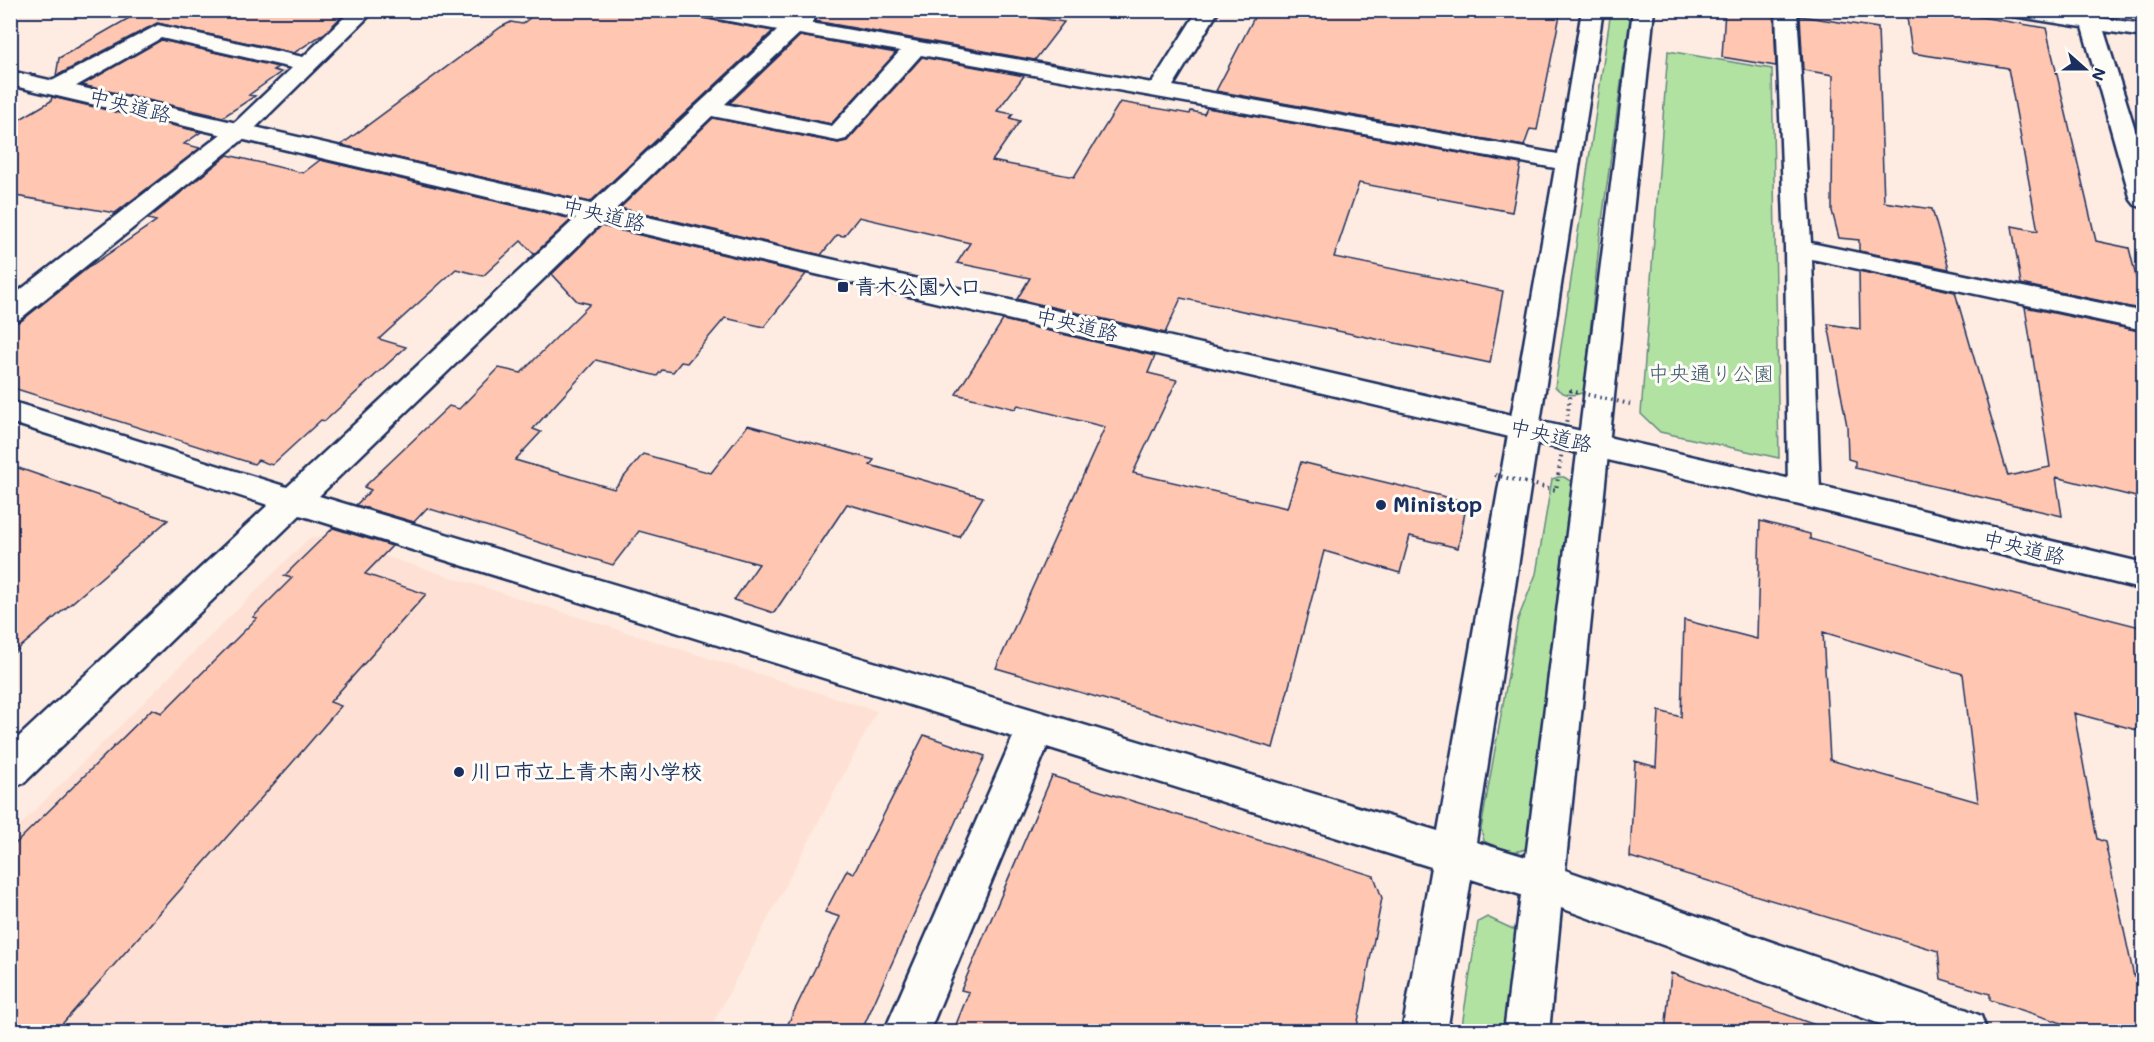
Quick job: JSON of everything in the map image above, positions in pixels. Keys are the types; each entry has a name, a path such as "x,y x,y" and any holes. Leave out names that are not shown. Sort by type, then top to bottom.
{"street":[{"path":"10,313 238,132 365,10"},
{"path":"702,10 804,19 915,48 1569,163"},
{"path":"1158,92 1209,10"},
{"path":"1424,1032 1452,854 1526,430 1593,10"},
{"path":"1526,1032 1644,10"},
{"path":"1786,10 1798,248 1804,494"},
{"path":"2013,10 2088,16 2144,31"},
{"path":"2088,16 2144,200"},
{"path":"10,771 595,213 804,19"},
{"path":"56,88 158,31 308,65"},
{"path":"708,108 838,134 915,48"},
{"name":"中央道路","path":"10,78 1804,494 2144,577"},
{"path":"1798,248 2144,321"},
{"path":"10,411 294,501 1544,882 1965,1032"},
{"path":"906,1032 1036,727"}],"path":[{"path":"1495,475 1556,490 1571,391 1630,404"}],"shaded area":[{"name":"川口市立上青木南小学校","path":"321,536 877,711 709,1031 11,1032 11,834 309,538"}],"green space":[{"path":"1611,11 1631,11 1600,235 1584,392 1569,395 1555,387"},
{"name":"中央通り公園","path":"1668,51 1772,69 1779,458 1660,432 1641,414"},
{"path":"1564,477 1575,484 1529,847 1518,851 1507,851 1484,841 1481,829 1518,619 1536,574 1552,479"},
{"path":"1487,917 1517,931 1505,1031 1461,1032 1478,922"}],"building":[{"path":"143,10 340,10 336,15 343,15 325,33 294,53 157,23 56,76 59,58"},
{"path":"540,10 690,10 702,18 773,31 590,202 341,145 501,27 511,22 522,24"},
{"path":"824,10 1042,10 1037,18 1064,22 1035,60 815,21"},
{"path":"1258,10 1561,10 1537,130 1530,129 1524,146 1216,91"},
{"path":"1725,10 1774,12 1776,66 1722,57"},
{"path":"1906,10 1940,10 2046,28 2096,241 2129,248 2144,310 2021,284 2012,226 2038,231 2008,68 1912,53"},
{"path":"1800,16 1878,28 1884,202 1932,209 1949,269 1859,251 1859,240 1839,238 1832,211 1833,75 1803,70"},
{"path":"800,36 896,53 831,124 730,103"},
{"path":"161,40 278,67 273,70 281,72 249,95 255,96 223,117 82,85"},
{"path":"922,57 1024,76 997,111 1013,114 1010,118 1020,121 992,161 1074,177 1120,102 1190,114 1191,111 1204,114 1207,108 1521,164 1512,212 1359,183 1334,257 1503,291 1490,363 1181,298 1165,333 1017,299 1030,278 957,263 970,243 859,217 844,236 837,235 821,255 620,208 713,118 838,143 847,141"},
{"path":"52,97 201,132 184,144 200,148 115,213 10,195 10,125 51,101"},
{"path":"228,155 303,173 320,160 572,219 534,254 521,241 483,276 456,269 379,339 406,347 325,421 321,420 272,465 258,460 254,464 10,387 10,324 21,321 89,267 156,221 148,219"},
{"path":"601,226 806,274 764,327 725,318 687,363 681,362 673,372 662,370 657,376 596,360 533,429 541,432 515,460 614,489 643,454 711,473 748,425 874,460 870,465 983,497 959,537 847,504 774,613 734,600 759,564 639,531 613,565 427,508 414,522 356,505 371,490 364,487 449,406 459,409 499,368 521,373 590,304 577,301 552,274"},
{"path":"1859,271 1955,292 2008,476 2050,467 2025,307 2144,332 2144,499 2056,477 2062,516 1855,468 1855,461 1848,459 1847,426 1828,324 1860,329"},
{"path":"1003,320 1155,356 1148,373 1177,380 1133,473 1287,508 1301,462 1467,502 1458,548 1410,536 1400,573 1324,551 1273,748 996,668 1105,427 1018,405 1015,409 956,394"},
{"path":"10,465 168,520 10,656"},
{"path":"1760,521 1810,534 1810,539 2144,628 2144,732 2074,713 2097,839 2105,842 2134,977 2140,979 2144,997 2144,1032 2090,1032 1990,1000 1990,994 1941,979 1938,951 1630,857 1635,761 1656,767 1659,711 1681,717 1684,620 1757,639","holes":["1823,632 1963,674 1978,802 1830,760"]},
{"path":"333,528 392,546 365,574 426,594 330,702 341,706 55,1032 10,1032 10,849 152,709 162,713 257,618 253,617 292,578 284,576"},
{"path":"924,735 985,756 861,1032 784,1032 840,917 825,912 847,870 854,873"},
{"path":"1052,776 1374,876 1382,898 1356,1032 953,1032 969,992 961,990"},
{"path":"1671,973 1818,1026 1817,1032 1665,1032"}],"place":[{"name":"青木公園入口","path":"843,287"},
{"name":"Ministop","path":"1381,505"},
{"name":"川口市立上青木南小学校","path":"459,772"}]}
